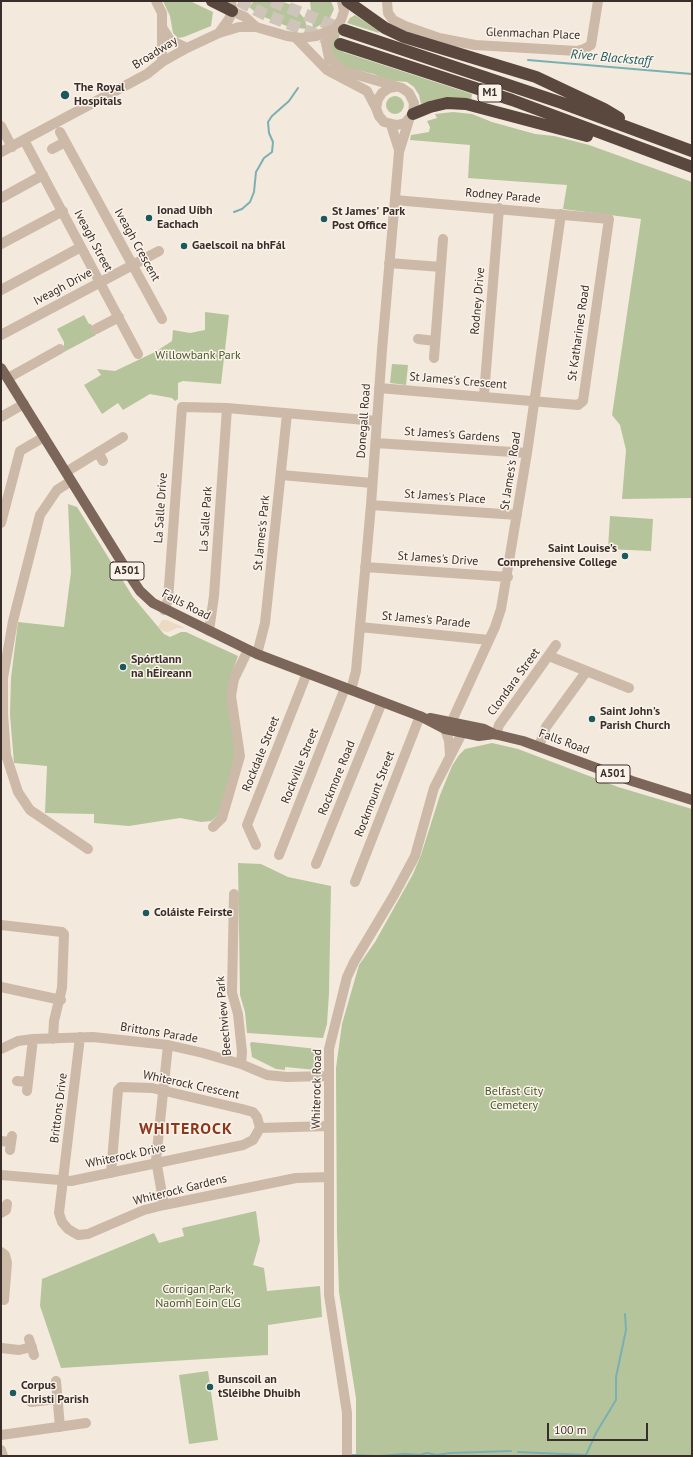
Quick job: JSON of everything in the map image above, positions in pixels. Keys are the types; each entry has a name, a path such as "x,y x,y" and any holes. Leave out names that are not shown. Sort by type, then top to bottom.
{"highway":[{"path":"212,1 232,6"},
{"path":"344,3 394,32 424,44 536,77 604,109 638,132"},
{"name":"M1","path":"340,28 562,103 692,151"},
{"name":"M1","path":"340,44 512,100 636,148 692,167"},
{"path":"411,117 430,107 447,103 466,104 636,148"}],"main road":[{"name":"Falls Road","path":"1,368 140,591 164,610 252,652 421,717 463,730 484,729 495,734 539,746 632,781 692,800"}],"street":[{"path":"156,1 162,13 162,62"},
{"name":"Glenmachan Place","path":"387,1 387,9 390,17 404,26 439,38 475,45 577,51 584,50 591,44 594,36 598,1"},
{"path":"295,37 327,70 367,91 381,119 391,125 401,125 411,117 415,108 412,96 405,89 344,71 328,58 325,47 328,37 340,28 344,3"},
{"path":"232,6 256,27 295,37 316,36 340,28"},
{"name":"Broadway","path":"218,33 230,19 232,6"},
{"path":"162,27 170,40 187,48"},
{"name":"Broadway","path":"1,152 147,74 162,62 187,48 218,33 239,27 256,27"},
{"path":"376,108 378,99 382,92 389,88 395,87"},
{"name":"Donegall Road","path":"348,689 356,675 399,152 411,117"},
{"name":"Donegall Road","path":"391,125 399,152"},
{"path":"1,126 12,146"},
{"name":"Iveagh Crescent","path":"60,132 162,319"},
{"name":"Iveagh Street","path":"24,140 138,354"},
{"path":"52,149 65,142"},
{"path":"1,198 43,175"},
{"name":"Rodney Parade","path":"395,200 499,208 609,219"},
{"name":"Rodney Drive","path":"484,395 499,208"},
{"path":"1,244 63,212"},
{"name":"St James's Road","path":"448,726 489,640 501,609 508,577 527,453 561,214"},
{"name":"St Katharines Road","path":"534,400 578,405 582,401 609,219"},
{"path":"434,358 443,239"},
{"path":"1,290 82,247"},
{"name":"Iveagh Drive","path":"1,335 159,251"},
{"path":"389,264 441,267"},
{"path":"96,329 119,317"},
{"path":"418,339 435,341"},
{"path":"8,378 60,349"},
{"name":"St James's Crescent","path":"379,388 534,400"},
{"path":"1,417 24,404"},
{"name":"La Salle Drive","path":"164,610 168,600 182,407 227,408"},
{"path":"227,408 377,421"},
{"name":"La Salle Park","path":"210,631 214,596 227,408"},
{"name":"St James's Park","path":"252,652 265,623 287,414"},
{"path":"1,524 20,451 44,437"},
{"path":"66,472 101,457 123,437"},
{"name":"St James's Gardens","path":"376,443 527,453"},
{"path":"281,475 372,483"},
{"path":"71,481 57,490 40,515 13,621 3,678 3,714 6,755 18,792 30,810 88,849"},
{"name":"St James's Place","path":"371,505 517,515"},
{"name":"St James's Drive","path":"365,567 508,577"},
{"name":"St James's Parade","path":"360,627 489,640"},
{"name":"Clondara Street","path":"495,734 499,725 556,645"},
{"path":"213,826 222,818 240,756 231,696 234,679 252,652"},
{"path":"549,656 628,688"},
{"path":"539,746 546,727 586,672"},
{"name":"Rockdale Street","path":"256,845 247,825 307,673"},
{"name":"Rockville Street","path":"279,855 348,689"},
{"name":"Rockmore Road","path":"316,864 382,702"},
{"name":"Rockmount Street","path":"354,882 421,717"},
{"path":"448,726 450,755"},
{"name":"Whiterock Road","path":"347,1456 347,1413 329,1295 329,1049 348,977 354,962 394,895 415,856 432,794 463,730"},
{"name":"Beechview Park","path":"234,894 232,993 238,1014 242,1052 240,1064"},
{"path":"1,926 62,932 64,934 60,1000 54,1021 53,1039"},
{"path":"1,987 60,1000"},
{"name":"Brittons Drive","path":"63,1182 80,1037"},
{"name":"Brittons Parade","path":"4,1047 18,1041 33,1039 93,1037 168,1045 203,1052 240,1064 267,1075 287,1077 328,1076"},
{"path":"17,1081 28,1087 33,1039"},
{"path":"164,1205 156,1163 162,1090 168,1045"},
{"name":"Whiterock Crescent","path":"110,1173 118,1090 125,1086 162,1090 253,1112 257,1117 260,1128"},
{"path":"260,1128 329,1126"},
{"name":"Whiterock Drive","path":"1,1175 63,1182 243,1145 253,1140 260,1128"},
{"name":"Whiterock Gardens","path":"63,1182 59,1213 62,1222 68,1229 78,1235 88,1234 144,1210 164,1205 296,1178 329,1177"},
{"path":"1,1213 6,1210 6,1204"},
{"path":"2,1253 7,1263 4,1300"},
{"path":"1,1348 19,1350 32,1347"},
{"path":"56,1381 60,1427"},
{"path":"31,1402 58,1399"},
{"path":"1,1435 86,1423"},
{"path":"1,1450 3,1456"}],"green space":[{"path":"163,1 190,1 213,12 211,26 178,38 173,33 170,16"},
{"path":"254,1 280,1 292,5 305,19 307,29 289,27 259,15 249,7"},
{"path":"310,1 331,1 334,9 329,20 313,29"},
{"path":"355,15 379,31 379,33 347,23 350,18"},
{"path":"341,31 338,40 343,52 472,94 471,101 433,100 421,104 419,95 414,87 407,82 386,80 374,74 344,67 333,57 330,42"},
{"path":"395,96 401,99 404,105 401,111 395,114 389,111 386,105 389,99"},
{"path":"453,112 472,114 492,122 535,134 554,136 589,145 692,182 692,498 622,499 626,450 620,425 612,415 641,219 563,209 567,185 468,178 470,145 410,140 411,135 429,132 430,127 427,121 437,118 435,114"},
{"name":"Willowbank Park","path":"205,312 229,315 221,384 183,381 178,383 178,399 175,401 172,398 150,394 123,410 118,403 102,414 84,385 101,375 97,369 115,371 155,352 172,341 173,330 190,333 205,330"},
{"path":"84,315 89,324 91,324 96,335 64,352 64,342 57,329"},
{"path":"392,364 408,365 406,385 390,383"},
{"name":"Spórtlann na hÉireann","path":"68,504 77,507 133,597 164,634 170,637 181,632 186,632 238,656 231,677 236,762 221,813 211,821 201,822 180,818 129,826 94,823 94,814 45,813 47,766 14,763 10,715 11,678 18,622 64,627 71,572"},
{"path":"610,516 653,519 651,551 608,549"},
{"name":"Belfast City Cemetery","path":"492,743 518,749 618,787 692,809 692,1456 356,1456 356,1398 339,1292 337,1233 336,1068 342,1024 359,965 375,942 413,874 421,855 440,795 452,766 465,749"},
{"path":"238,863 261,864 288,877 331,886 329,993 327,1024 323,1038 247,1033 245,1012 240,995"},
{"path":"250,1043 317,1049 316,1070 285,1067 285,1070 276,1069 252,1057"},
{"name":"Corrigan Park, Naomh Eoin CLG","path":"256,1211 260,1241 253,1265 264,1268 267,1291 320,1286 322,1317 268,1325 268,1355 61,1368 40,1306 42,1279 154,1233 159,1243 184,1236 182,1228"},
{"path":"208,1371 218,1440 189,1444 179,1375"}],"shaded area":[{"path":"162,620 167,620 185,628 177,628 168,632 163,631 158,627"}],"waterway":[{"name":"River Blackstaff","path":"528,60 692,74"},
{"path":"234,212 242,209 250,202 254,192 256,172 264,158 272,152 273,142 269,133 268,122 272,116 289,101 298,88"},
{"path":"518,1452 586,1455 596,1433 616,1400 616,1377 626,1330 625,1314"},
{"path":"379,1456 511,1451"},
{"path":"351,1455 377,1456"}],"tunnel":[{"path":"239,1 264,14 340,44"},
{"path":"272,1 344,30"}],"place":[{"name":"The Royal Hospitals","path":"65,95"},
{"name":"Ionad Uíbh Eachach","path":"149,218"},
{"name":"St James' Park Post Office","path":"324,219"},
{"name":"Gaelscoil na bhFál","path":"184,246"},
{"name":"Saint Louise's Comprehensive College","path":"625,556"},
{"name":"Spórtlann na hÉireann","path":"123,667"},
{"name":"Saint John's Parish Church","path":"592,719"},
{"name":"Coláiste Feirste","path":"146,913"},
{"name":"Bunscoil an tSléibhe Dhuibh","path":"210,1387"},
{"name":"Corpus Christi Parish","path":"13,1393"}],"district":[{"name":"WHITEROCK","path":"186,1129"}]}
